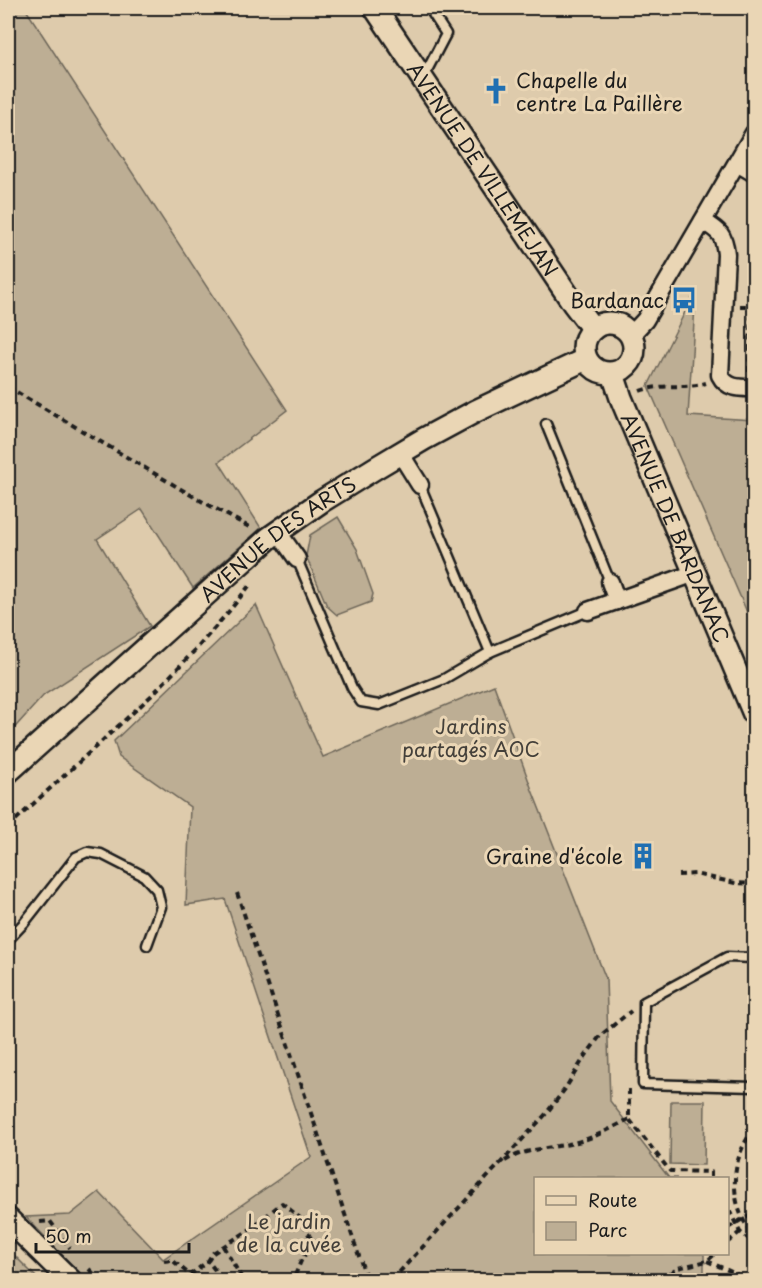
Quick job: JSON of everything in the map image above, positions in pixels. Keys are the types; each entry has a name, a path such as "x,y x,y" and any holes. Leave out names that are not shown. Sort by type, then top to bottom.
{"street":[{"name":"AVENUE DE VILLEMEJAN","path":"375,8 573,303 593,329"},
{"path":"631,335 645,320 754,133"},
{"path":"737,163 754,173"},
{"path":"703,221 720,231 725,243 719,372 721,379 733,387 751,388"},
{"path":"600,324 618,324 631,335 635,351 628,366 613,374 605,374 590,366 586,359 584,343 593,329 600,324"},
{"name":"AVENUE DES ARTS","path":"12,763 274,535 322,501 400,453 476,411 586,359"},
{"name":"AVENUE DE BARDANAC","path":"613,374 621,398 754,714"},
{"path":"400,453 420,485"},
{"path":"274,535 297,559"},
{"path":"588,611 695,573"},
{"path":"610,582 617,601"},
{"path":"8,1219 70,1281"}],"lane":[{"path":"423,78 446,34 429,8"},
{"path":"546,424 610,582"},
{"path":"420,485 490,652"},
{"path":"297,559 352,688 361,702 379,705 444,680 490,652 588,611"},
{"path":"8,940 76,857 87,852 101,854 144,876 157,890 161,907 147,945"},
{"path":"754,958 727,957 644,1002 643,1084 754,1087"}],"path":[{"path":"751,388 754,227"},
{"path":"621,398 643,389 699,386 721,379"},
{"path":"8,387 196,498 274,535"},
{"path":"8,827 151,696 230,610 250,584"},
{"path":"678,874 695,874 735,883 754,884"},
{"path":"237,893 367,1281"},
{"path":"392,1281 545,1115 600,1036 644,1002"},
{"path":"643,1084 629,1083 629,1119 670,1171 711,1172 711,1177"},
{"path":"499,1164 528,1150 587,1139 629,1119"},
{"path":"754,1129 740,1152 735,1184 736,1200 743,1219 754,1236"},
{"path":"190,1275 208,1261 213,1253 249,1230 282,1203 299,1217 313,1242 292,1281"},
{"path":"729,1212 740,1232 754,1243"},
{"path":"729,1227 754,1214"},
{"path":"729,1241 740,1232"},
{"path":"223,1246 243,1281"},
{"path":"708,1255 708,1261"},
{"path":"662,1281 678,1268 708,1261 713,1255"},
{"path":"164,1261 172,1260 194,1281"},
{"path":"208,1261 219,1281"},
{"path":"708,1261 743,1277 754,1278"}],"green space":[{"path":"8,8 25,8 287,410 219,462 261,528 193,588 142,509 97,539 150,626 44,695 8,735"},
{"path":"696,290 688,416 754,420 754,628 648,386"},
{"path":"338,517 357,549 373,594 371,602 337,615 327,606 306,556 310,535"},
{"path":"256,605 323,757 494,685 532,790 606,979 610,1101 668,1177 534,1177 534,1255 704,1255 704,1280 86,1280 26,1217 70,1215 99,1192 163,1259 311,1157 225,899 186,905 190,807 119,757 114,741"},
{"path":"671,1101 705,1101 704,1165 670,1164"},
{"path":"8,1249 39,1280 8,1280"}],"place":[{"name":"Chapelle du centre La Paillère","path":"496,91"},
{"name":"Bardanac","path":"684,300"},
{"name":"Graine d'école","path":"643,856"}],"park label":[{"name":"Jardins partagés AOC","path":"471,738"},
{"name":"Le jardin de la cuvée","path":"289,1232"}]}
